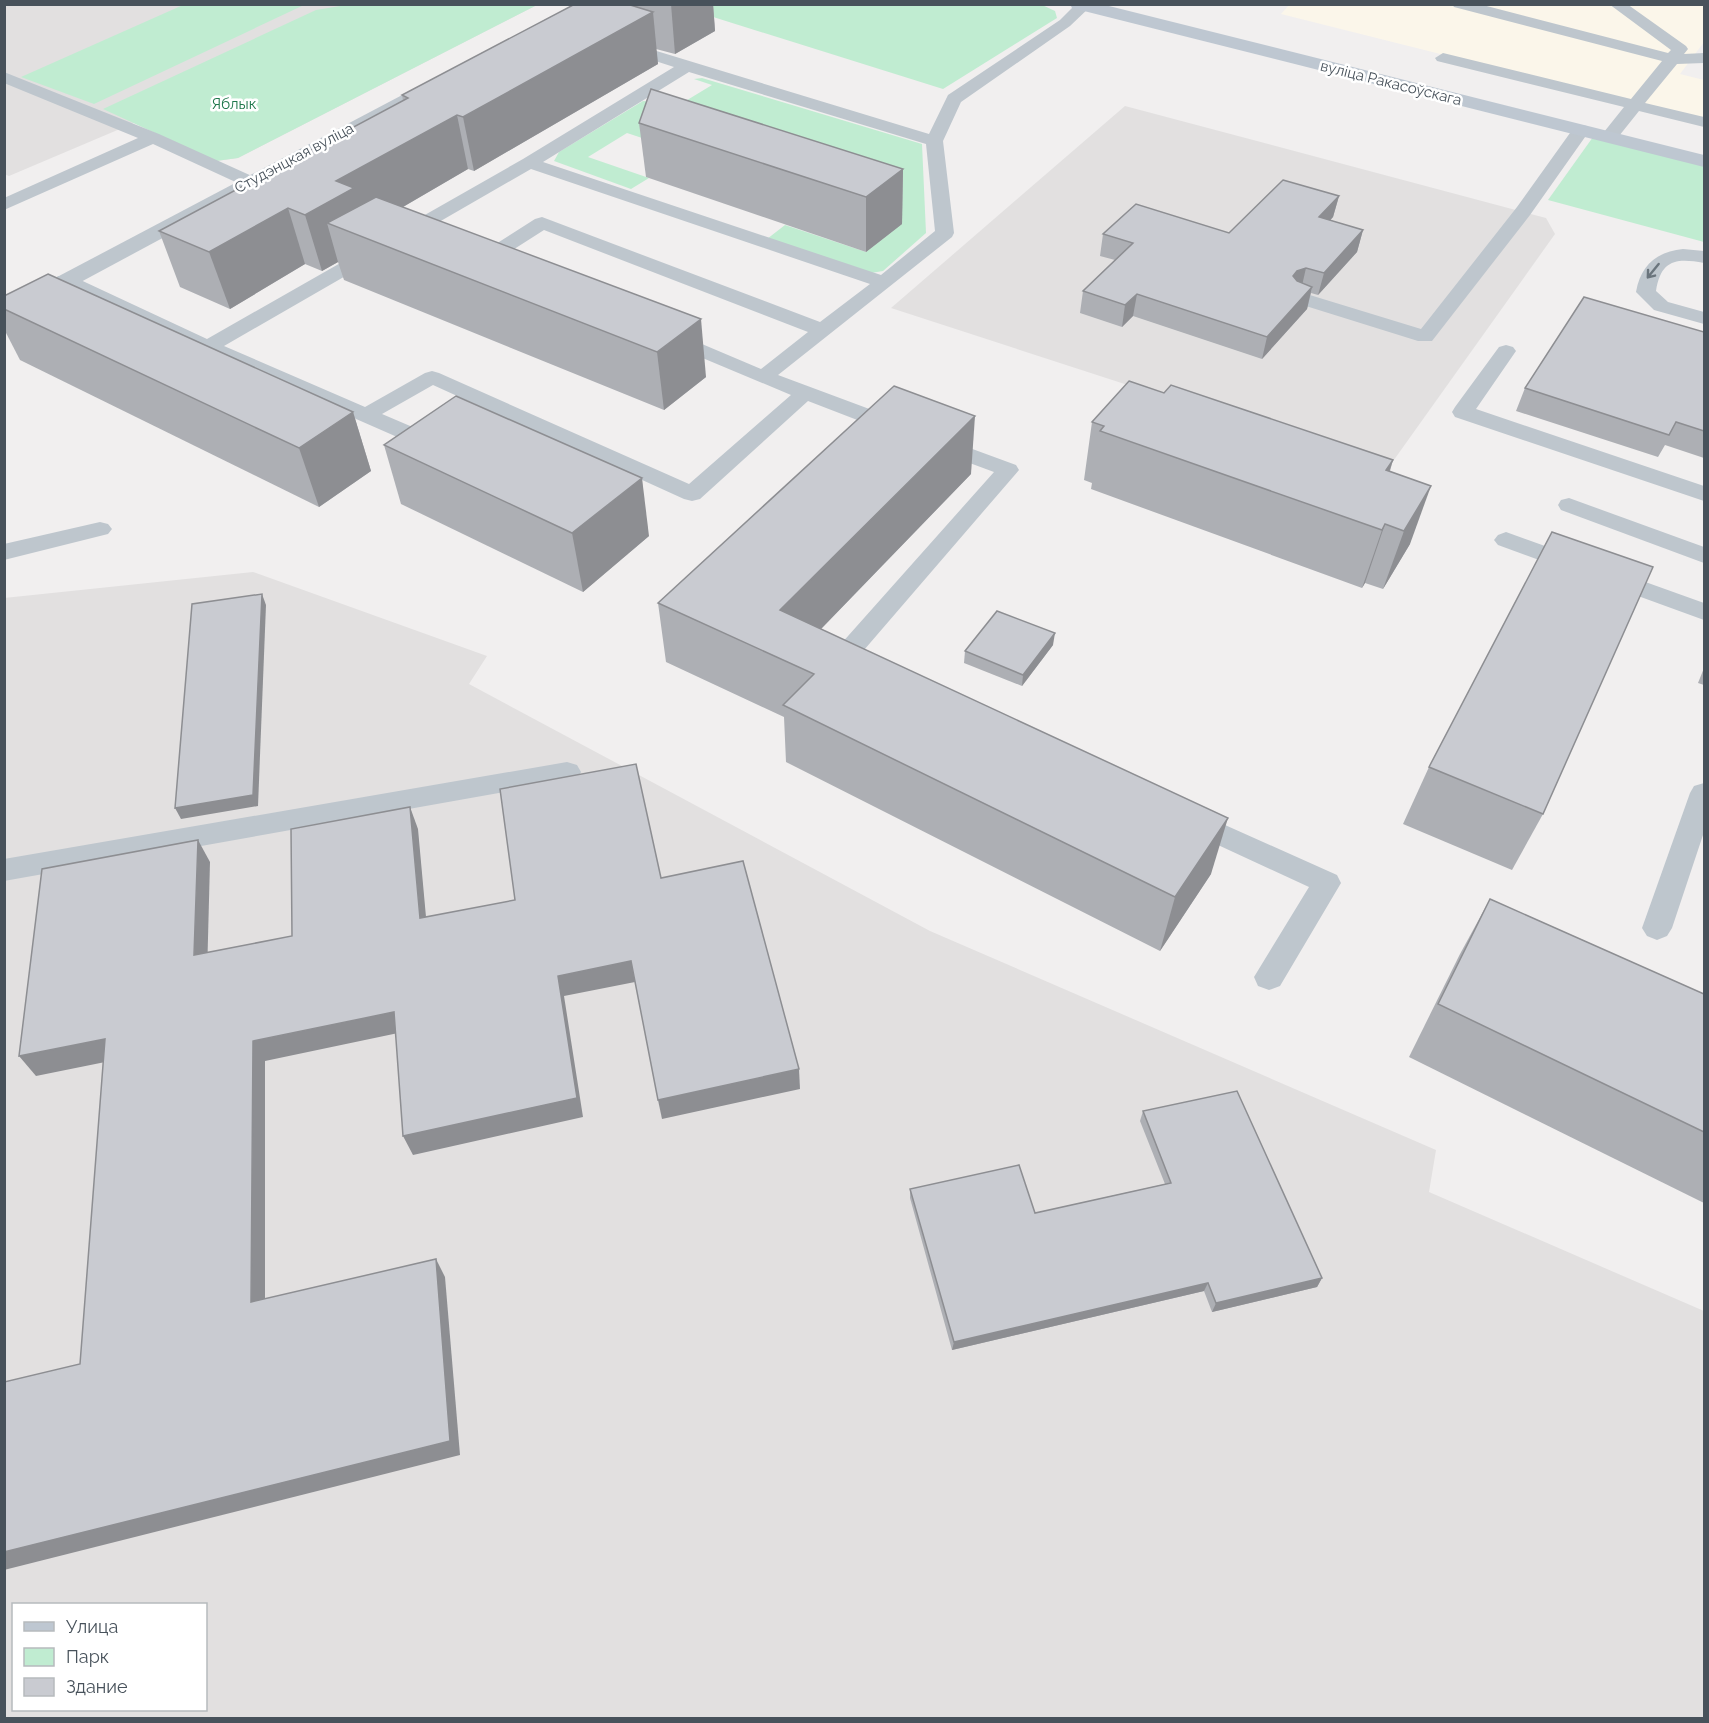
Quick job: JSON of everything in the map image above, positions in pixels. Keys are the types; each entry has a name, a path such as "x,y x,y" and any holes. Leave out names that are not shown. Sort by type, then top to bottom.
{"main road":[{"name":"вуліца Ракасоўскага","path":"1080,5 1704,161"}],"street":[{"name":"Студэнцкая вуліца","path":"4,314 248,181 456,72"}],"lane":[{"path":"1459,4 1669,63 1695,75"},
{"path":"1609,137 1680,49 1616,4"},
{"path":"763,376 945,232 934,141 954,99 1065,23 1080,5"},
{"path":"609,42 934,141"},
{"path":"1443,58 1704,122"},
{"path":"1669,63 1704,58"},
{"path":"208,347 529,163 687,66"},
{"path":"4,77 153,138 248,181"},
{"path":"1300,298 1425,337 1524,211 1581,130"},
{"path":"4,205 153,138"},
{"path":"529,163 884,282"},
{"path":"412,231 474,256 542,223 822,330"},
{"path":"1704,257 1690,253 1672,254 1659,264 1647,279 1646,292 1661,306 1704,318"},
{"path":"65,280 208,347 428,442"},
{"path":"645,327 805,393 1008,470 841,660 873,675"},
{"path":"1506,351 1463,412 1704,494"},
{"path":"366,415 432,377 693,494 805,393"},
{"path":"1569,505 1704,555"},
{"path":"4,552 100,529"},
{"path":"1506,540 1704,612"},
{"path":"4,870 567,772"},
{"path":"1657,928 1704,793"},
{"path":"1165,809 1327,883 1269,977"}],"shaded area":[{"path":"1290,4 1704,5 1704,42 1680,74 1704,80 1704,120 1281,14"},
{"path":"4,5 537,5 238,158 216,161 134,123 9,176 4,174"},
{"path":"1125,106 1546,218 1555,234 1391,464 1254,426 891,308"},
{"path":"253,572 487,656 469,684 930,931 1436,1150 1429,1192 1704,1311 1704,1718 5,1718 4,598"}],"green space":[{"name":"Яблык","path":"352,4 537,5 238,158 216,161 103,109 316,10"},
{"path":"1040,4 1055,11 1057,18 943,89 675,5"},
{"path":"183,5 304,5 94,104 21,77"},
{"path":"702,78 922,144 926,233 883,271 871,273 767,239 785,225 866,252 901,224 627,133 588,157 649,178 631,189 554,161 559,152 643,101 674,108 712,85 694,79"},
{"path":"1593,137 1704,165 1704,242 1548,200"}],"building":[{"path":"575,4 627,4 653,12 463,117 457,115 336,181 354,188 305,215 288,208 209,252 159,231 408,98 402,95"},
{"path":"651,89 903,169 866,197 639,123"},
{"path":"1283,180 1339,196 1319,217 1363,230 1324,273 1306,268 1297,271 1293,276 1297,281 1312,287 1267,337 1137,294 1125,305 1083,291 1133,243 1103,234 1136,204 1229,233"},
{"path":"376,197 701,319 657,352 327,223"},
{"path":"48,274 353,412 299,448 4,309 4,296"},
{"path":"1584,297 1704,332 1704,431 1676,422 1669,435 1525,388"},
{"path":"1129,381 1164,393 1171,385 1393,460 1386,470 1431,486 1404,531 1385,524 1382,530 1100,431 1104,426 1092,422"},
{"path":"894,386 975,416 780,610 1228,818 1175,897 783,705 814,674 658,603"},
{"path":"456,396 642,478 572,533 384,445"},
{"path":"1552,532 1653,567 1543,814 1429,767"},
{"path":"262,594 253,795 175,808 192,604"},
{"path":"997,611 1055,633 1023,675 965,651"},
{"path":"636,764 661,878 743,861 799,1069 658,1100 631,961 558,976 577,1098 403,1136 394,1012 253,1041 251,1302 436,1259 450,1441 4,1552 4,1382 80,1364 105,1039 19,1056 42,869 198,840 194,955 292,936 291,829 410,807 420,918 515,900 500,789"},
{"path":"1490,899 1704,994 1704,1132 1438,1004"},
{"path":"1237,1091 1322,1278 1216,1303 1208,1283 954,1342 910,1189 1019,1165 1035,1213 1171,1183 1143,1111"}]}
